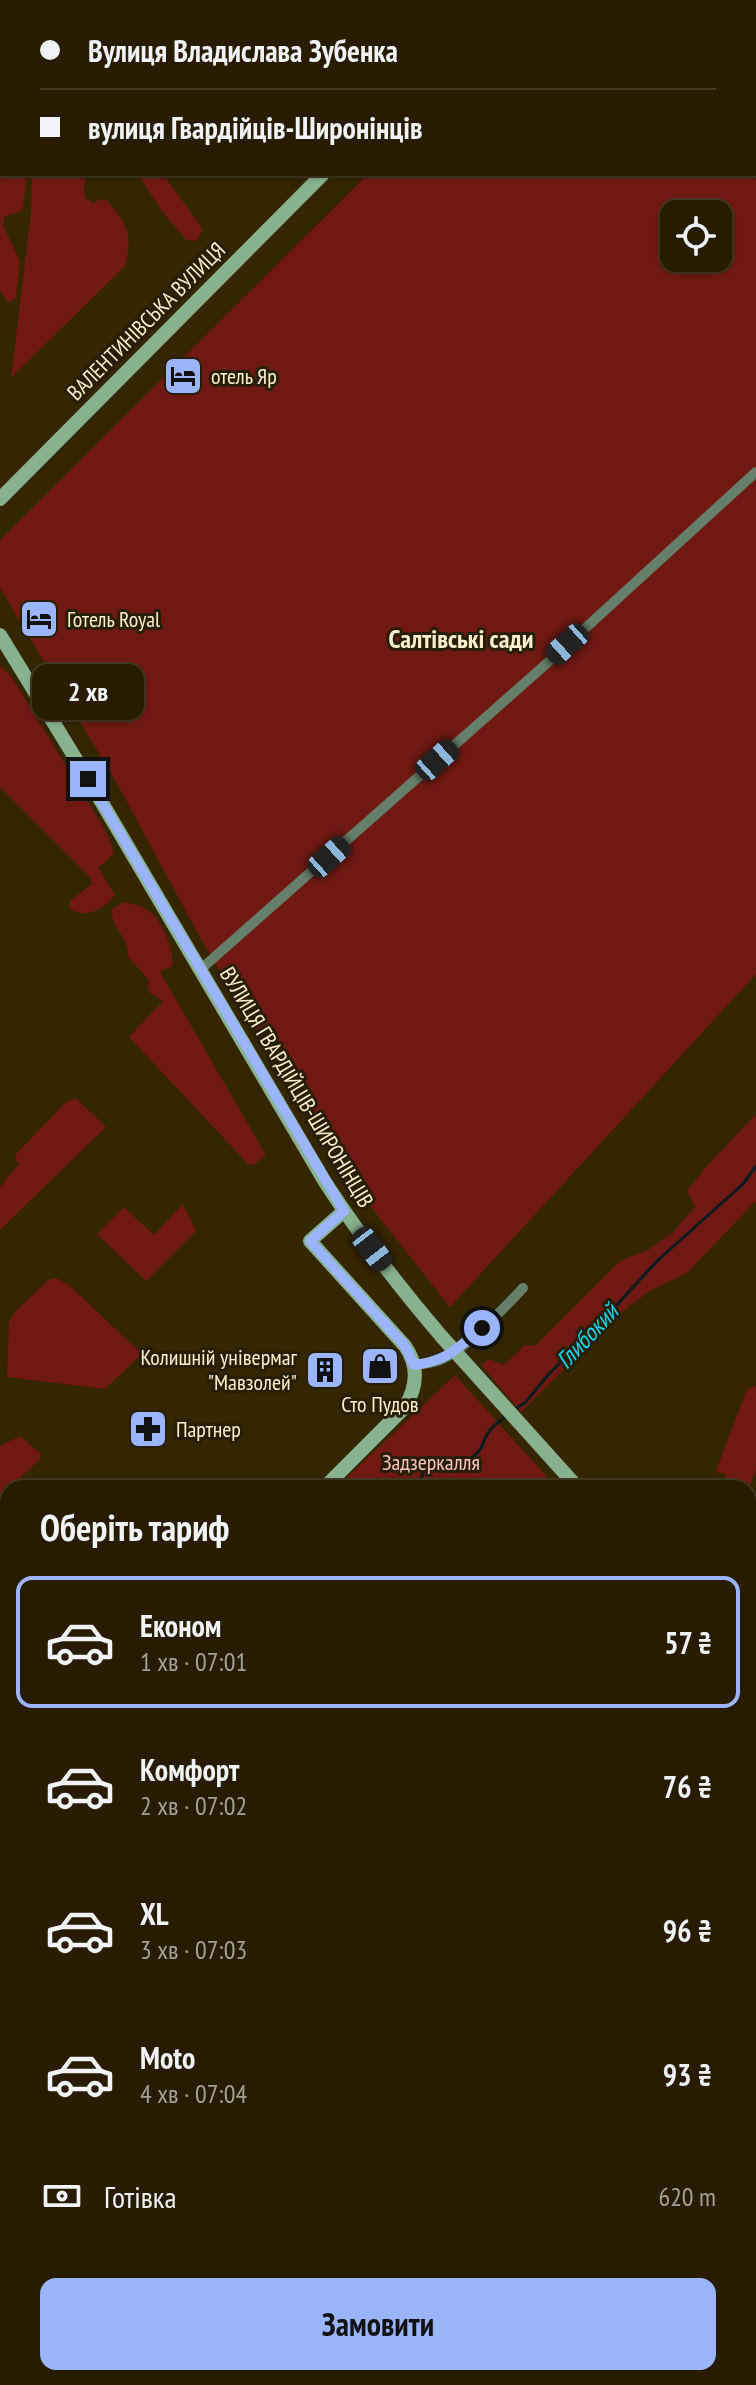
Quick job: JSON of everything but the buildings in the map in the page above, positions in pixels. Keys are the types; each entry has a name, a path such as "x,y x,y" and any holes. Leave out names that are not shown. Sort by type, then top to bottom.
{"main road":[{"name":"ВАЛЕНТИНІВСЬКА ВУЛИЦЯ","path":"0,499 321,176"},
{"name":"ВУЛИЦЯ ГВАРДІЙЦІВ-ШИРОНІНЦІВ","path":"0,635 344,1211 442,1337 571,1480"},
{"path":"332,1480 405,1407 414,1387 414,1365 405,1346 310,1241 344,1211"}],"street":[{"path":"201,969 579,634 756,472"},
{"path":"414,1365 430,1363 449,1355 492,1320 523,1288"}],"green space":[{"path":"0,176 27,176 23,208 20,212 5,216 3,225 20,261 16,298 8,303 0,290"},
{"path":"32,176 83,176 85,198 93,203 101,199 108,201 124,224 129,246 125,266 11,378 31,213"},
{"path":"139,176 164,176 202,229 196,241 186,240 161,210"},
{"path":"366,176 753,176 756,180 756,974 450,1307 347,1177 203,943 119,787 0,588 0,540"},
{"path":"0,666 10,674 104,828 114,852 98,867 115,895 105,905 89,913 70,909 70,901 92,884 90,877 0,787"},
{"path":"124,902 152,913 165,933 172,954 172,966 160,972 266,1155 254,1165 248,1164 129,1037 163,1001 150,993 147,987 149,980 128,957 126,944 114,922 112,909"},
{"path":"76,1098 106,1127 0,1230 0,1187 19,1164 16,1154 66,1102"},
{"path":"756,1114 756,1201 687,1273 653,1289 629,1306 521,1412 481,1365 489,1359 504,1365 525,1345 535,1346 620,1261 648,1250 673,1232 695,1207 687,1191"},
{"path":"183,1204 196,1231 146,1281 97,1234 124,1207 154,1235"},
{"path":"56,1278 69,1285 142,1354 105,1389 7,1377 9,1322 15,1312 48,1280"},
{"name":"Задзеркалля","path":"455,1375 550,1480 344,1480"},
{"path":"756,1386 756,1469 752,1480 724,1480 726,1475 716,1471 747,1389"},
{"path":"20,1436 41,1454 40,1459 18,1480 0,1480 0,1446"}],"waterway":[{"name":"Глибокий","path":"514,1410 526,1402 657,1261 743,1184 756,1166"},
{"name":"Глибокий","path":"421,1480 431,1463 459,1463 473,1456 480,1450 491,1428 505,1417"}],"place":[{"name":"отель Яр","path":"183,376"},
{"name":"Готель Royal","path":"39,619"},
{"name":"Сто Пудов","path":"380,1366"},
{"name":"Колишній універмаг \"Мавзолей\"","path":"325,1370"},
{"name":"Партнер","path":"148,1429"}],"district":[{"name":"Салтівські сади","path":"461,638"}],"route":[{"path":"88,779 344,1211 310,1241 405,1346 414,1365 445,1358 482,1328"}]}
